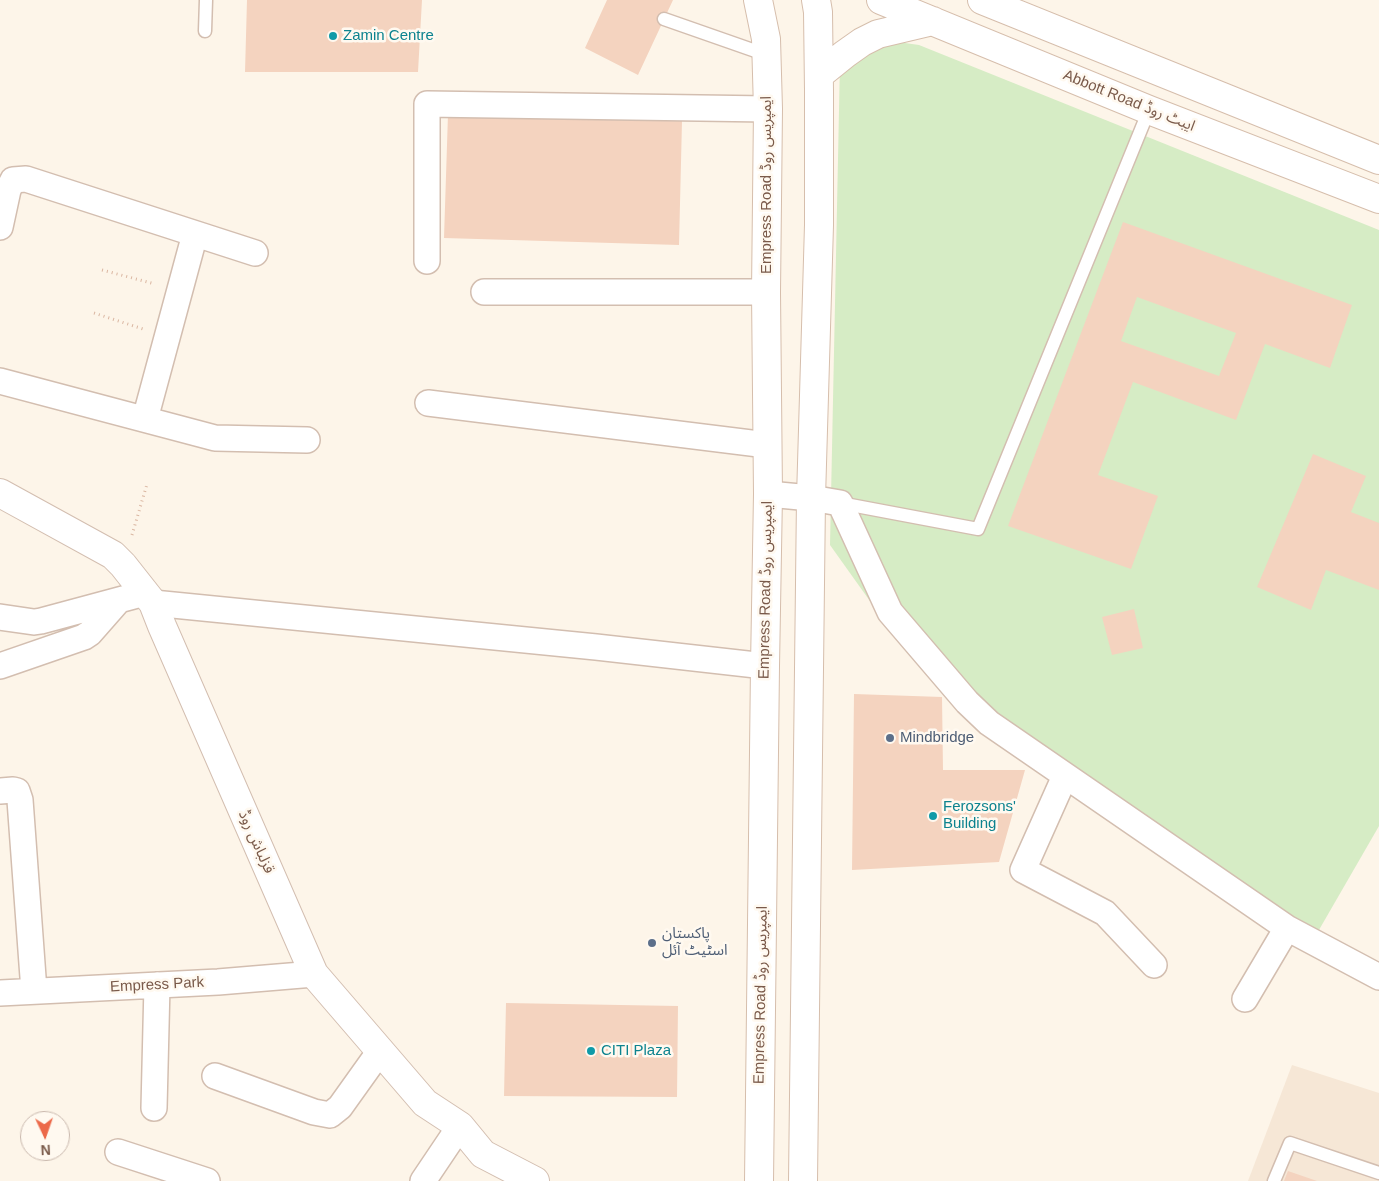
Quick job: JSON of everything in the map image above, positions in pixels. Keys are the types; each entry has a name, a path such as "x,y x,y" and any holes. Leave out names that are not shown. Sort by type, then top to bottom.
{"main road":[{"name":"Empress Road ایمپریس روڈ","path":"758,0 766,39 768,109 766,292 768,494 760,1181"},
{"name":"Abbott Road ایبٹ روڈ","path":"881,0 1149,110 1379,199"},
{"path":"982,0 1379,160"},
{"path":"803,1181 812,498 820,225 819,2"},
{"path":"819,75 844,54 878,34 933,21"},
{"name":"قزلباش روڈ","path":"0,493 112,555 123,565 149,598 314,974 425,1103 460,1126 483,1154 535,1181"}],"street":[{"path":"427,261 427,104 768,109"},
{"path":"1,218 8,190 13,180 26,179 255,253"},
{"path":"145,419 195,234"},
{"path":"484,292 766,292"},
{"path":"0,381 215,438 307,440"},
{"path":"428,403 767,445"},
{"path":"768,494 840,503 890,612 967,702 989,723 1287,928 1379,977"},
{"path":"0,617 34,622 119,600 149,598 765,666"},
{"path":"0,666 84,637 90,633 119,600"},
{"path":"1065,776 1023,870 1105,913 1154,965"},
{"path":"0,791 17,791 20,800 34,991"},
{"path":"1245,999 1287,928"},
{"name":"Empress Park","path":"0,993 314,974"},
{"path":"154,1108 156,985"},
{"path":"215,1076 314,1112 330,1115 340,1108 380,1051"},
{"path":"423,1181 460,1126"},
{"path":"118,1152 207,1181"}],"lane":[{"path":"205,31 206,0"},
{"path":"664,19 767,55"},
{"path":"840,503 978,528 1149,110"},
{"path":"1274,1181 1290,1143 1379,1173"}],"path":[{"path":"102,270 180,291"},
{"path":"94,313 167,337"},
{"path":"123,565 147,484"}],"shaded area":[{"path":"1292,1065 1379,1093 1379,1181 1248,1181"}],"green space":[{"path":"898,42 919,45 1379,230 1379,826 1312,942 989,723 887,625 830,545 840,62 845,54"}],"building":[{"name":"Zamin Centre","path":"247,0 422,0 418,72 245,72"},
{"path":"607,0 673,0 638,75 585,48"},
{"path":"448,114 682,121 679,245 444,238"},
{"path":"1123,222 1352,305 1330,368 1265,344 1236,420 1133,382 1098,475 1158,496 1131,569 1008,526","holes":["1137,297 1236,333 1219,376 1121,341"]},
{"path":"1313,454 1366,476 1351,512 1379,523 1379,590 1326,570 1311,610 1257,587"},
{"path":"1134,609 1143,648 1112,655 1102,617"},
{"name":"Ferozsons' Building","path":"854,694 942,697 943,770 1025,770 999,862 852,870"},
{"name":"CITI Plaza","path":"506,1003 678,1006 677,1097 504,1096"},
{"path":"1288,1171 1317,1181 1284,1181"}],"place":[{"name":"Zamin Centre","path":"333,36"},
{"name":"Mindbridge","path":"890,738"},
{"name":"Ferozsons' Building","path":"933,816"},
{"name":"پاکستان اسٹیٹ آئل","path":"652,943"},
{"name":"CITI Plaza","path":"591,1051"}]}
